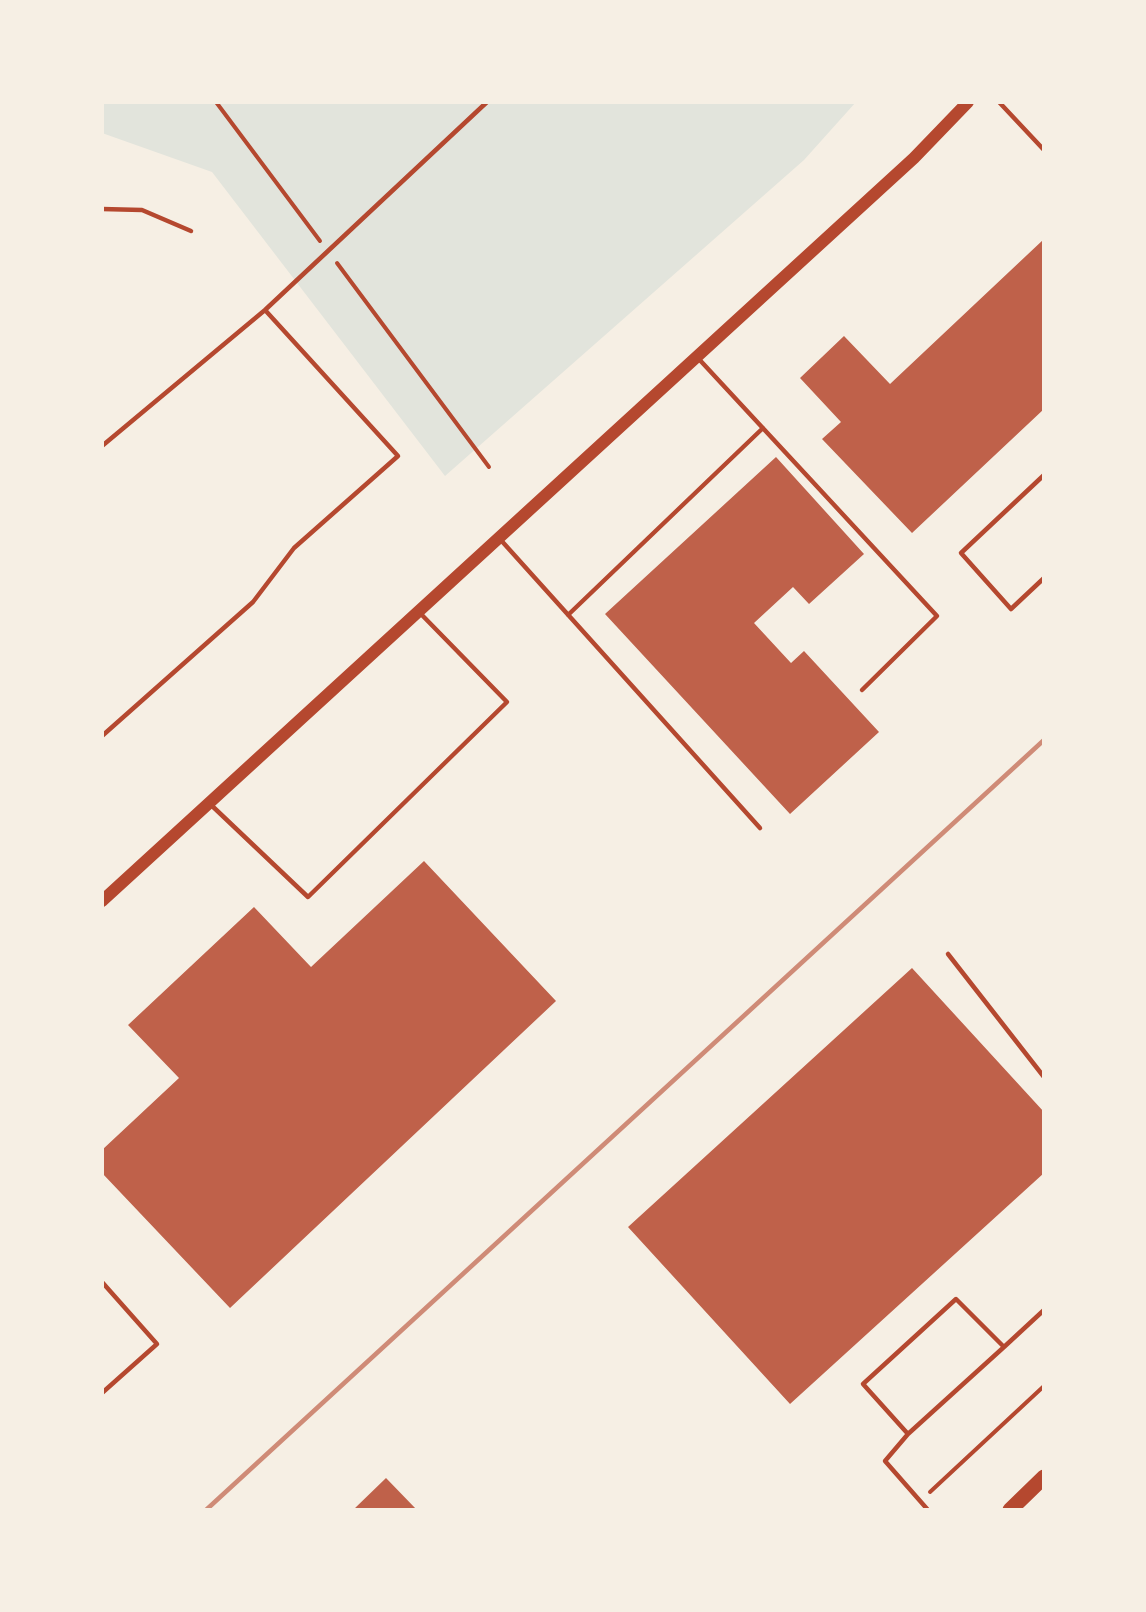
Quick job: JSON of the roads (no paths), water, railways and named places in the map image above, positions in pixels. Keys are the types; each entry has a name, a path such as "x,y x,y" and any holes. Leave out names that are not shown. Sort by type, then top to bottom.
{"main road":[{"path":"102,901 914,158 968,102"},
{"path":"1010,1510 1044,1477"}],"lane":[{"path":"102,446 265,310 487,102"},
{"path":"999,102 1044,150"},
{"path":"102,209 142,210 191,231"},
{"path":"102,736 253,602 294,548 398,456 265,310"},
{"path":"697,357 937,616 862,690"},
{"path":"568,615 763,428"},
{"path":"1044,475 961,553 1011,609 1044,578"},
{"path":"499,538 760,828"},
{"path":"209,803 308,897 507,702 419,612"},
{"path":"948,954 1044,1077"},
{"path":"102,1282 157,1344 102,1393"},
{"path":"908,1434 863,1384 956,1299 1004,1347"},
{"path":"928,1510 885,1461 908,1434 1043,1315"}],"railway":[{"path":"206,1510 1044,740"}]}
